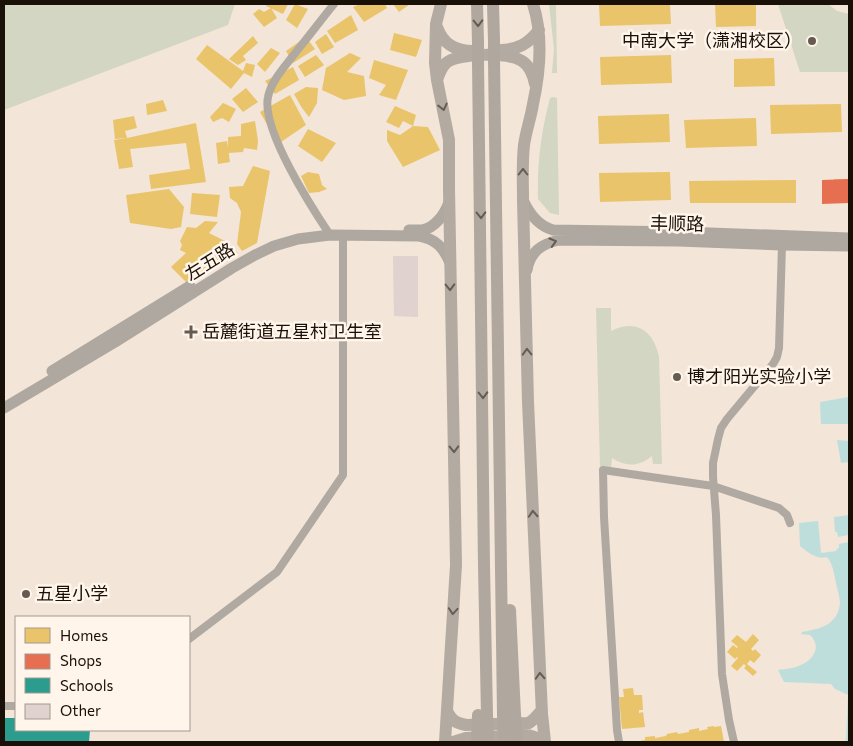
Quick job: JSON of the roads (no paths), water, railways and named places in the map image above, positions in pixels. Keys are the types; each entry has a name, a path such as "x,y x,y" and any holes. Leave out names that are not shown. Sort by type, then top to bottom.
{"highway":[{"path":"477,4 484,566 483,715 488,742"},
{"path":"493,4 500,450 509,714 504,742"},
{"path":"509,714 517,742"},
{"path":"477,742 483,715"}],"main road":[{"path":"441,4 436,24 435,62 449,140 456,565 445,742"},
{"path":"534,4 538,18 540,52 535,91 524,145 523,200 528,412 544,742"},
{"path":"436,24 440,37 448,44 468,51 515,49 531,39 539,30"},
{"path":"437,80 442,67 454,59 469,56 502,55 514,57 529,67 535,91"},
{"path":"523,200 540,224 553,230 688,232 849,238"},
{"name":"左五路","path":"4,401 169,298 265,242 301,231 423,230 441,217 449,202"},
{"name":"左五路","path":"4,408 115,342 232,268 274,246 328,232 343,235 419,236 427,237 435,242 443,249 450,263"},
{"name":"丰顺路","path":"526,277 528,261 533,254 549,242 559,240 849,246"},
{"path":"447,711 451,719 456,723 466,725 529,723 542,710"},
{"path":"453,742 466,738 530,735 544,742"}],"street":[{"path":"328,232 310,204 276,140 268,116 268,98 277,77 334,4"},
{"path":"190,637 277,572 343,475 343,235"},
{"path":"734,742 722,674 713,463 721,428 772,364 779,348 782,245"},
{"path":"619,742 605,541 603,470 713,486 780,508 787,515 790,523"}],"water":[{"path":"849,397 849,424 821,424 820,402"},
{"path":"837,440 849,441 849,462 841,463"},
{"path":"849,515 849,542 848,535 838,537 837,532 835,532 834,517"},
{"path":"818,521 821,553 836,551 839,548 839,544 849,542 849,742 846,742 848,695 835,689 831,684 784,682 778,670 803,664 811,658 815,651 815,643 810,635 801,634 802,632 827,625 836,616 840,603 831,563 827,557 816,556 800,546 799,523"}],"place":[{"name":"中南大学（潇湘校区）","path":"812,41"},
{"name":"岳麓街道五星村卫生室","path":"191,332"},
{"name":"博才阳光实验小学","path":"677,377"},
{"name":"五星小学","path":"26,594"}]}
